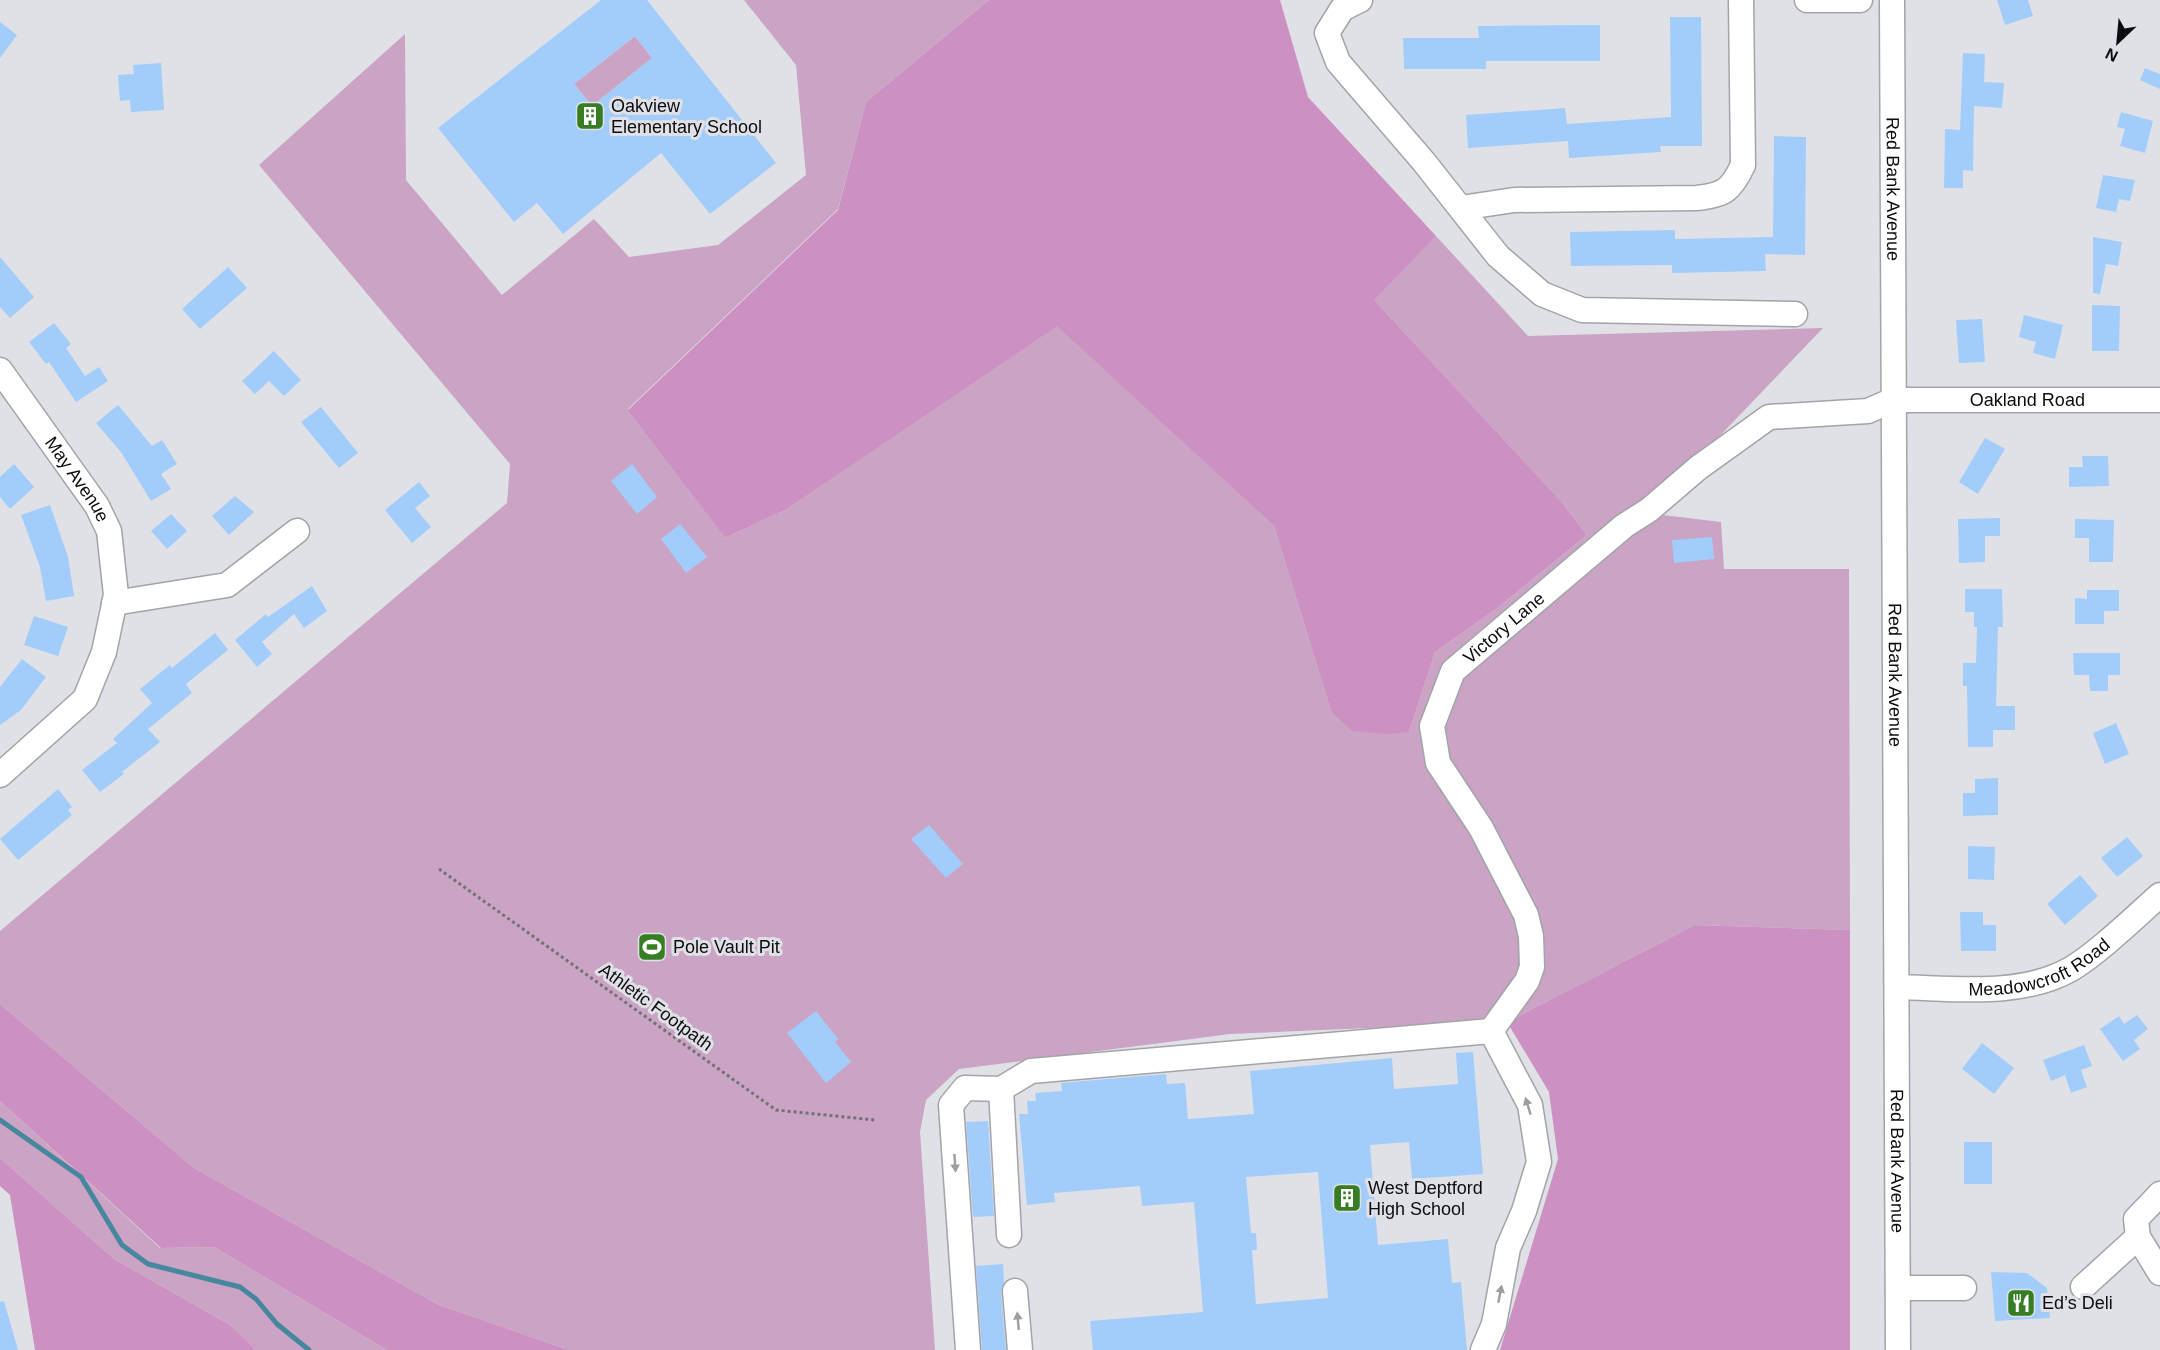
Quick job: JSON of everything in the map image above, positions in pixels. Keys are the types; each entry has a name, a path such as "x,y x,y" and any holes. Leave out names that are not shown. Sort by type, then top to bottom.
{"street":[{"path":"1360,0 1342,9 1327,33 1338,62 1461,208 1498,256 1542,294 1582,310 1795,314"},
{"path":"1461,208 1514,200 1697,198 1715,196 1733,186 1743,165 1741,0"},
{"path":"1806,0 1860,0"},
{"name":"Red Bank Avenue","path":"1892,0 1898,1350"},
{"name":"May Avenue","path":"0,370 97,506 109,531 116,595 104,652 85,699 0,775"},
{"name":"Oakland Road","path":"1893,400 2160,400"},
{"name":"Victory Lane","path":"1491,1031 1527,981 1532,967 1531,936 1526,915 1480,828 1438,763 1432,726 1453,671 1624,526 1649,510 1698,468 1762,421 1777,415 1868,411 1893,400"},
{"path":"114,603 227,585 297,531"},
{"name":"Meadowcroft Road","path":"1898,987 1998,988 2048,979 2071,968 2160,895"},
{"path":"968,1350 951,1105 965,1088 1001,1089 1031,1071 1491,1031 1530,1105 1539,1162 1524,1211 1508,1248 1494,1324 1483,1350"},
{"path":"1001,1089 1009,1235"},
{"path":"2160,1194 2136,1219 2138,1237 2160,1273"},
{"path":"2083,1287 2138,1237"},
{"path":"1898,1288 1964,1288"},
{"path":"1015,1291 1020,1350"}],"path":[{"name":"Athletic Footpath","path":"439,869 776,1110 875,1120"}],"shaded area":[{"path":"744,0 989,0 866,102 838,209 628,409 725,538 787,509 1057,325 1274,526 1331,711 1409,732 1435,652 1496,609 1587,535 1559,499 1373,299 1436,236 1528,336 1823,328 1646,513 1721,522 1724,569 1849,569 1850,930 1695,925 1507,1022 1230,1034 959,1069 926,1100 920,1132 935,1350 569,1350 439,1305 194,1168 0,1004 0,931 507,503 510,464 259,165 405,34 406,180 502,295 594,219 629,257 718,245 806,175 796,65"},
{"path":"989,0 1280,0 1308,97 1436,236 1374,300 1559,499 1587,535 1496,609 1435,652 1409,732 1385,734 1352,731 1331,711 1274,526 1057,326 787,509 725,538 628,410 838,210 866,102"},
{"path":"635,36 652,58 592,106 574,84"},
{"path":"1695,925 1850,930 1850,1350 1500,1350 1558,1159 1549,1092 1507,1022"},
{"path":"0,1004 194,1168 439,1305 569,1350 387,1350 214,1247 161,1248 0,1101"},
{"path":"0,1101 160,1248 214,1247 387,1350 256,1350 230,1325 114,1259 0,1158"},
{"path":"0,1158 114,1259 230,1325 256,1350 35,1350 10,1195 0,1186"}],"building":[{"name":"Oakview Elementary School","path":"601,0 647,0 776,163 710,214 661,153 563,234 537,203 514,222 438,128","holes":["635,36 652,58 592,106 574,84"]},
{"path":"1997,0 2028,0 2033,16 2005,25"},
{"path":"1670,17 1701,17 1702,146 1660,146 1661,152 1569,158 1568,141 1468,148 1466,115 1565,108 1567,124 1671,117"},
{"path":"0,22 17,35 0,58"},
{"path":"1600,25 1600,61 1486,61 1486,69 1404,69 1403,38 1479,38 1478,26"},
{"path":"1963,53 1985,54 1984,82 2004,83 2002,108 1974,106 1973,171 1963,170 1963,188 1944,188 1945,129 1960,130"},
{"path":"161,63 164,110 131,112 130,100 120,101 118,75 134,74 133,65"},
{"path":"2145,68 2160,74 2160,89 2140,80"},
{"path":"2121,112 2153,121 2145,153 2120,146 2125,129 2117,127"},
{"path":"1774,136 1806,137 1805,255 1765,254 1766,271 1672,273 1672,265 1571,266 1570,232 1675,230 1675,239 1773,237"},
{"path":"2103,175 2135,180 2130,201 2119,199 2116,212 2096,208"},
{"path":"2093,237 2122,242 2118,266 2106,264 2100,294 2093,293"},
{"path":"0,257 34,297 10,318 0,307"},
{"path":"228,267 247,288 200,329 182,309"},
{"path":"2092,305 2120,306 2119,351 2092,351"},
{"path":"2024,315 2063,325 2055,359 2033,353 2036,342 2019,337"},
{"path":"1982,319 1985,362 1959,363 1956,320"},
{"path":"54,323 71,344 66,348 85,376 99,367 108,381 76,402 49,362 46,364 29,342"},
{"path":"274,351 301,380 284,396 269,381 255,394 242,381"},
{"path":"118,405 152,446 162,440 177,464 161,474 171,489 151,501 121,452 96,423"},
{"path":"321,407 358,453 339,468 301,422"},
{"path":"1985,438 2005,449 1978,494 1959,482"},
{"path":"2082,456 2108,456 2109,486 2069,487 2069,467 2083,467"},
{"path":"14,464 34,487 10,509 0,497 0,477"},
{"path":"632,464 657,497 637,514 611,481"},
{"path":"419,482 430,496 415,508 431,527 412,543 385,510"},
{"path":"235,496 254,512 229,535 212,516"},
{"path":"50,505 68,557 74,596 46,601 40,567 21,515"},
{"path":"171,514 187,531 167,549 151,531"},
{"path":"2000,518 2000,536 1985,536 1985,562 1959,563 1958,519"},
{"path":"2075,519 2114,520 2113,562 2089,562 2089,538 2075,538"},
{"path":"680,524 707,557 686,573 661,539"},
{"path":"1712,537 1714,559 1674,563 1672,540"},
{"path":"312,586 327,611 304,628 294,614 262,642 272,654 257,667 235,640 266,614 268,617"},
{"path":"1965,589 2002,589 2003,627 1998,627 1996,706 2015,706 2015,730 1993,730 1993,747 1968,747 1967,686 1963,686 1963,663 1976,663 1977,627 1974,627 1974,612 1965,612"},
{"path":"2087,590 2119,590 2119,611 2104,611 2104,624 2075,624 2075,598 2087,599"},
{"path":"34,616 68,627 58,656 24,645"},
{"path":"215,633 228,650 186,684 192,693 148,729 160,742 100,792 82,770 117,743 113,739 152,703 140,689 170,665 172,668"},
{"path":"2073,653 2120,653 2120,675 2108,675 2108,691 2090,691 2089,675 2074,675"},
{"path":"22,659 46,677 21,710 0,725 0,687"},
{"path":"2116,723 2129,754 2105,764 2093,733"},
{"path":"1998,778 1998,815 1963,816 1963,793 1975,793 1975,779"},
{"path":"58,789 72,807 68,810 72,815 18,860 0,839"},
{"path":"929,825 963,864 946,878 911,839"},
{"path":"2127,837 2143,856 2117,877 2101,858"},
{"path":"1968,846 1995,847 1994,880 1968,879"},
{"path":"2080,875 2098,896 2065,925 2047,904"},
{"path":"1960,912 1983,912 1983,925 1996,925 1996,951 1961,951"},
{"path":"816,1011 838,1039 835,1042 851,1062 826,1083 787,1033"},
{"path":"2137,1015 2148,1029 2134,1040 2140,1049 2123,1061 2100,1029 2119,1016 2124,1024"},
{"path":"1982,1043 2014,1068 1994,1094 1962,1069"},
{"path":"2084,1045 2092,1066 2081,1070 2087,1087 2071,1093 2065,1075 2051,1081 2043,1060"},
{"name":"West Deptford High School","path":"1473,1052 1483,1174 1412,1179 1409,1142 1370,1145 1378,1245 1448,1239 1452,1283 1461,1282 1467,1350 1093,1350 1090,1321 1203,1312 1194,1202 1142,1206 1140,1186 1054,1193 1055,1202 1027,1205 1019,1114 1028,1114 1027,1101 1036,1101 1035,1093 1062,1091 1061,1083 1166,1074 1167,1084 1185,1083 1188,1119 1254,1114 1250,1071 1392,1058 1394,1089 1458,1084 1456,1053","holes":["1318,1172 1328,1298 1256,1304 1252,1250 1257,1250 1256,1233 1251,1233 1246,1177"]},
{"path":"988,1121 994,1216 973,1217 966,1122"},
{"path":"1964,1142 1992,1142 1992,1184 1964,1184"},
{"path":"1003,1264 1004,1283 1001,1292 1006,1350 982,1350 976,1266"},
{"name":"Ed’s Deli","path":"1991,1272 2027,1273 2047,1288 2050,1318 1995,1321"},
{"path":"4,1301 18,1350 0,1350 0,1302"}],"waterway":[{"path":"0,1120 81,1177 122,1245 148,1264 240,1287 256,1299 277,1324 309,1350"}],"place":[{"name":"Oakview Elementary School","path":"590,116"},
{"name":"Pole Vault Pit","path":"652,947"},
{"name":"West Deptford High School","path":"1347,1198"},
{"name":"Ed’s Deli","path":"2021,1303"}]}
